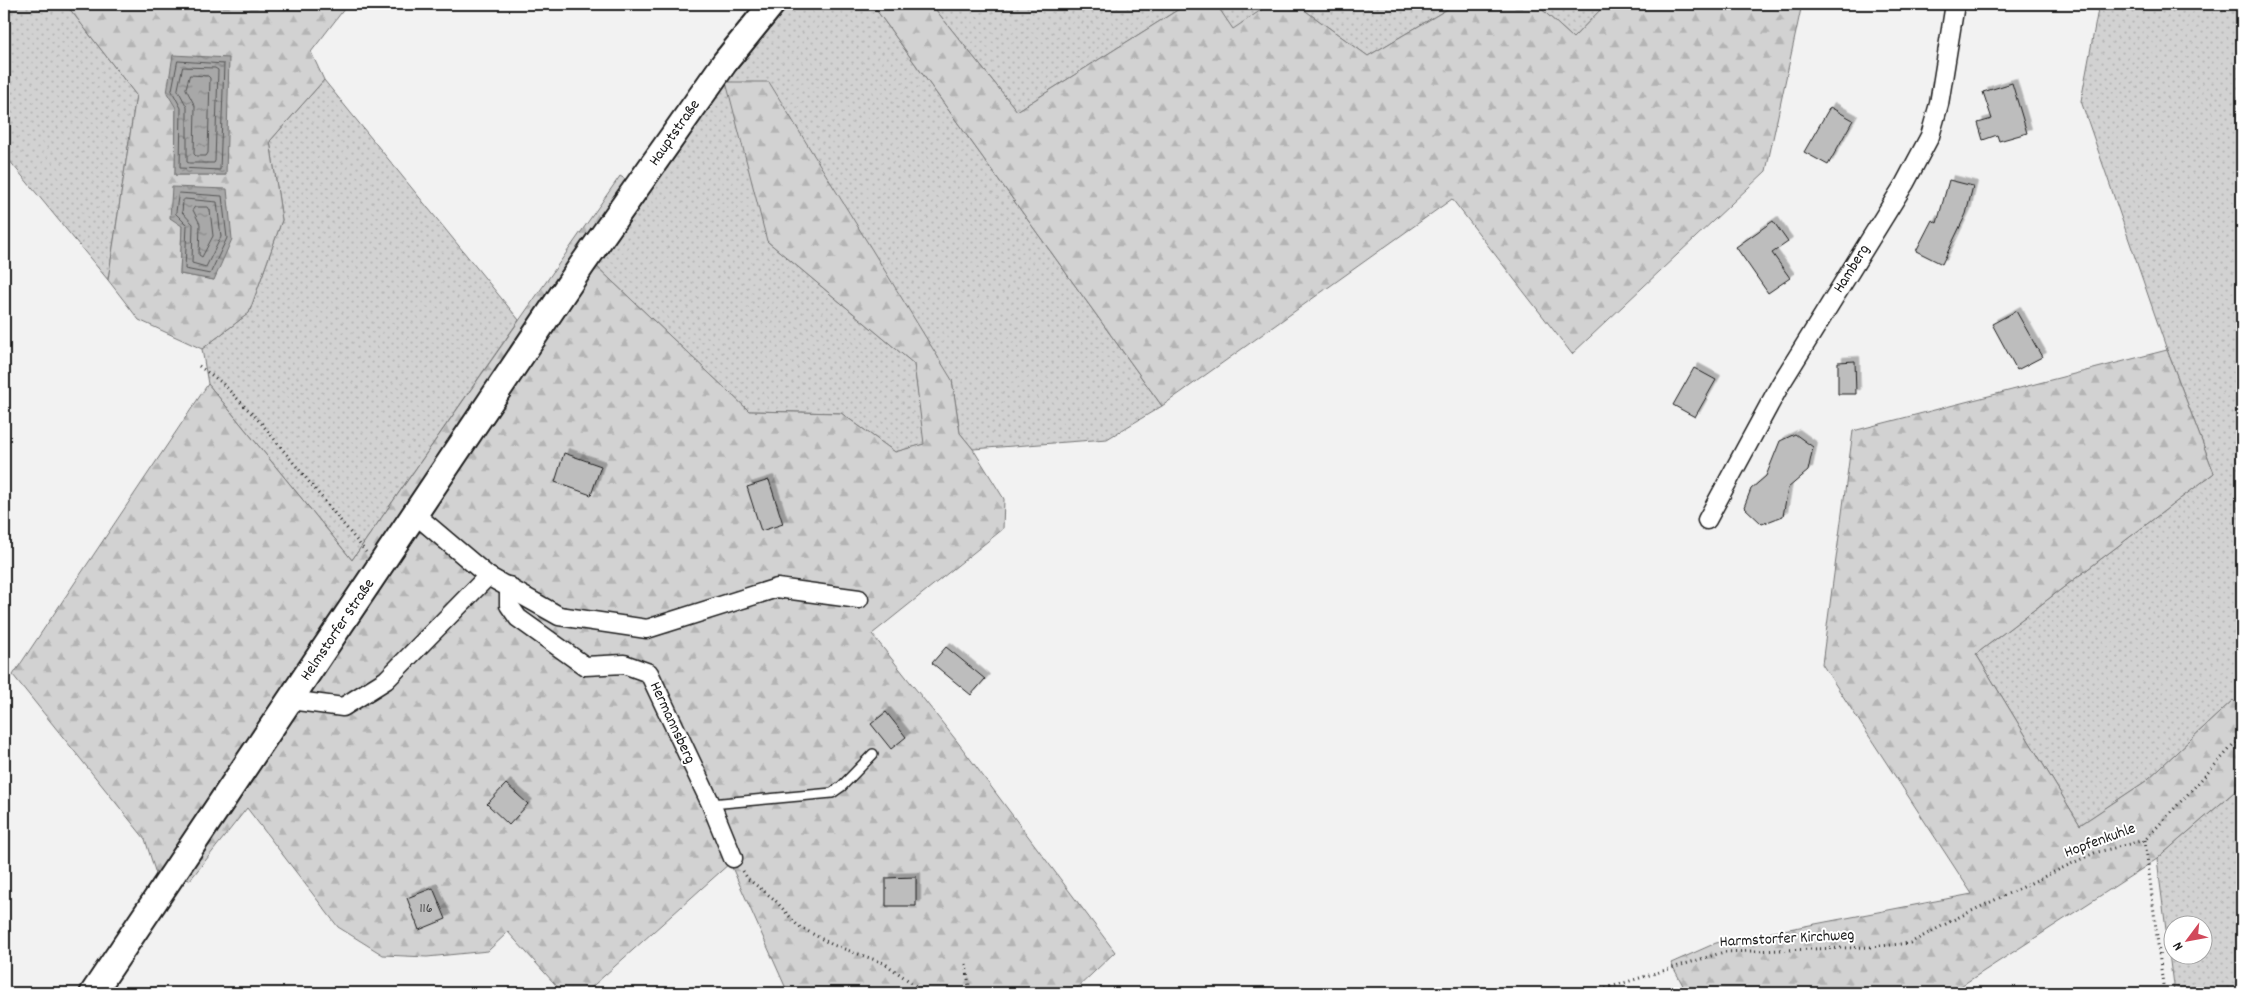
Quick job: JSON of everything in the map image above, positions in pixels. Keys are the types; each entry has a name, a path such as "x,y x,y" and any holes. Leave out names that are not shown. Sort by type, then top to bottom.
{"main road":[{"name":"Hauptstraße","path":"582,265 725,62 772,4"},
{"name":"Helmstorfer Straße","path":"93,993 416,515 582,265"}],"street":[{"name":"Hamberg","path":"1707,520 1780,385 1905,183 1930,136 1939,104 1955,4"},
{"path":"416,515 488,576 509,586 559,616 647,629 777,588 858,599"},
{"path":"290,700 343,707 386,680 488,576"},
{"name":"Hermannsberg","path":"509,586 509,605 518,618 585,666 624,664 649,673 711,804 733,858"}],"lane":[{"path":"711,804 832,793 842,786 872,754"}],"path":[{"path":"199,366 228,388 262,424 380,568"},
{"name":"Hopfenkuhle","path":"1910,944 1959,916 2094,853 2145,840 2242,736"},
{"path":"2145,840 2164,993"},
{"path":"733,858 748,879 774,898 798,926 833,945 884,963 926,993"},
{"name":"Harmstorfer Kirchweg","path":"1581,993 1604,989 1724,952 1910,944"},
{"path":"966,964 970,993"}],"green space":[{"path":"4,4 66,4 136,95 108,280 4,154"},
{"path":"66,4 348,4 311,52 324,80 270,141 282,220 249,313 202,349 139,320 108,280 136,95","holes":["176,108 226,175 175,175","182,226 214,280 180,274"]},
{"path":"786,4 872,4 1162,406 1107,439 973,449 960,433 952,380 767,241 914,364 925,444 895,452 841,413 749,411 594,264 731,65"},
{"path":"872,4 931,4 1017,111 1187,4 1216,4 1233,29 1270,4 1296,4 1368,56 1456,4 1536,4 1573,38 1606,4 1802,4 1766,171 1572,354 1452,199 1162,406"},
{"path":"931,4 1187,4 1017,111"},
{"path":"1216,4 1270,4 1233,30"},
{"path":"1296,4 1456,4 1368,56"},
{"path":"1536,4 1606,4 1573,38"},
{"path":"2099,4 2242,4 2242,709 2233,700 2146,781 2080,825 1976,654 2214,473 2167,350 2081,101"},
{"path":"324,80 519,320 352,560 208,384 202,349 249,313 282,220 270,141"},
{"path":"726,82 769,82 952,380 960,433 973,449 1004,499 1003,529 872,634 956,740 1115,952 1072,993 788,993 730,863 585,993 563,993 508,932 488,951 427,957 383,955 338,927 247,808 190,880 156,874 145,839 13,675 208,384 352,560 620,176 645,191 594,264 749,411 841,413 895,452 924,444 914,364 767,241"},
{"path":"2167,350 2214,473 1976,654 2080,825 2146,781 2233,700 2242,709 2242,785 2157,859 1950,993 1687,993 1671,963 1716,943 1972,894 1822,664 1853,431"},
{"path":"2242,785 2242,993 2174,993 2170,964 2214,964 2214,914 2164,914 2157,859"}],"water":[{"path":"173,55 229,58 226,175 175,175 176,108 167,93"},
{"path":"172,187 227,189 232,239 214,280 180,274 182,226 170,218"}],"building":[{"path":"2012,83 2027,133 1999,141 1997,135 1983,140 1978,123 1992,119 1983,92"},
{"path":"1830,107 1853,120 1828,165 1804,152"},
{"path":"1949,180 1973,186 1966,214 1942,264 1916,251 1932,220 1937,223"},
{"path":"1773,221 1788,242 1772,253 1790,278 1768,293 1736,247"},
{"path":"2016,311 2042,357 2017,370 1992,324"},
{"path":"1855,361 1856,394 1838,394 1838,362"},
{"path":"1694,368 1716,380 1695,417 1673,405"},
{"path":"1795,434 1813,447 1808,471 1788,488 1783,516 1762,524 1744,507 1751,489 1766,476 1780,441"},
{"path":"564,453 601,466 591,495 555,482"},
{"path":"769,480 783,524 761,531 747,487"},
{"path":"946,647 985,679 971,695 932,663"},
{"path":"886,712 906,737 891,749 871,724"},
{"path":"506,784 528,804 509,825 487,804"},
{"path":"916,877 916,906 886,906 886,878"},
{"path":"433,888 446,919 419,930 407,898"}]}
